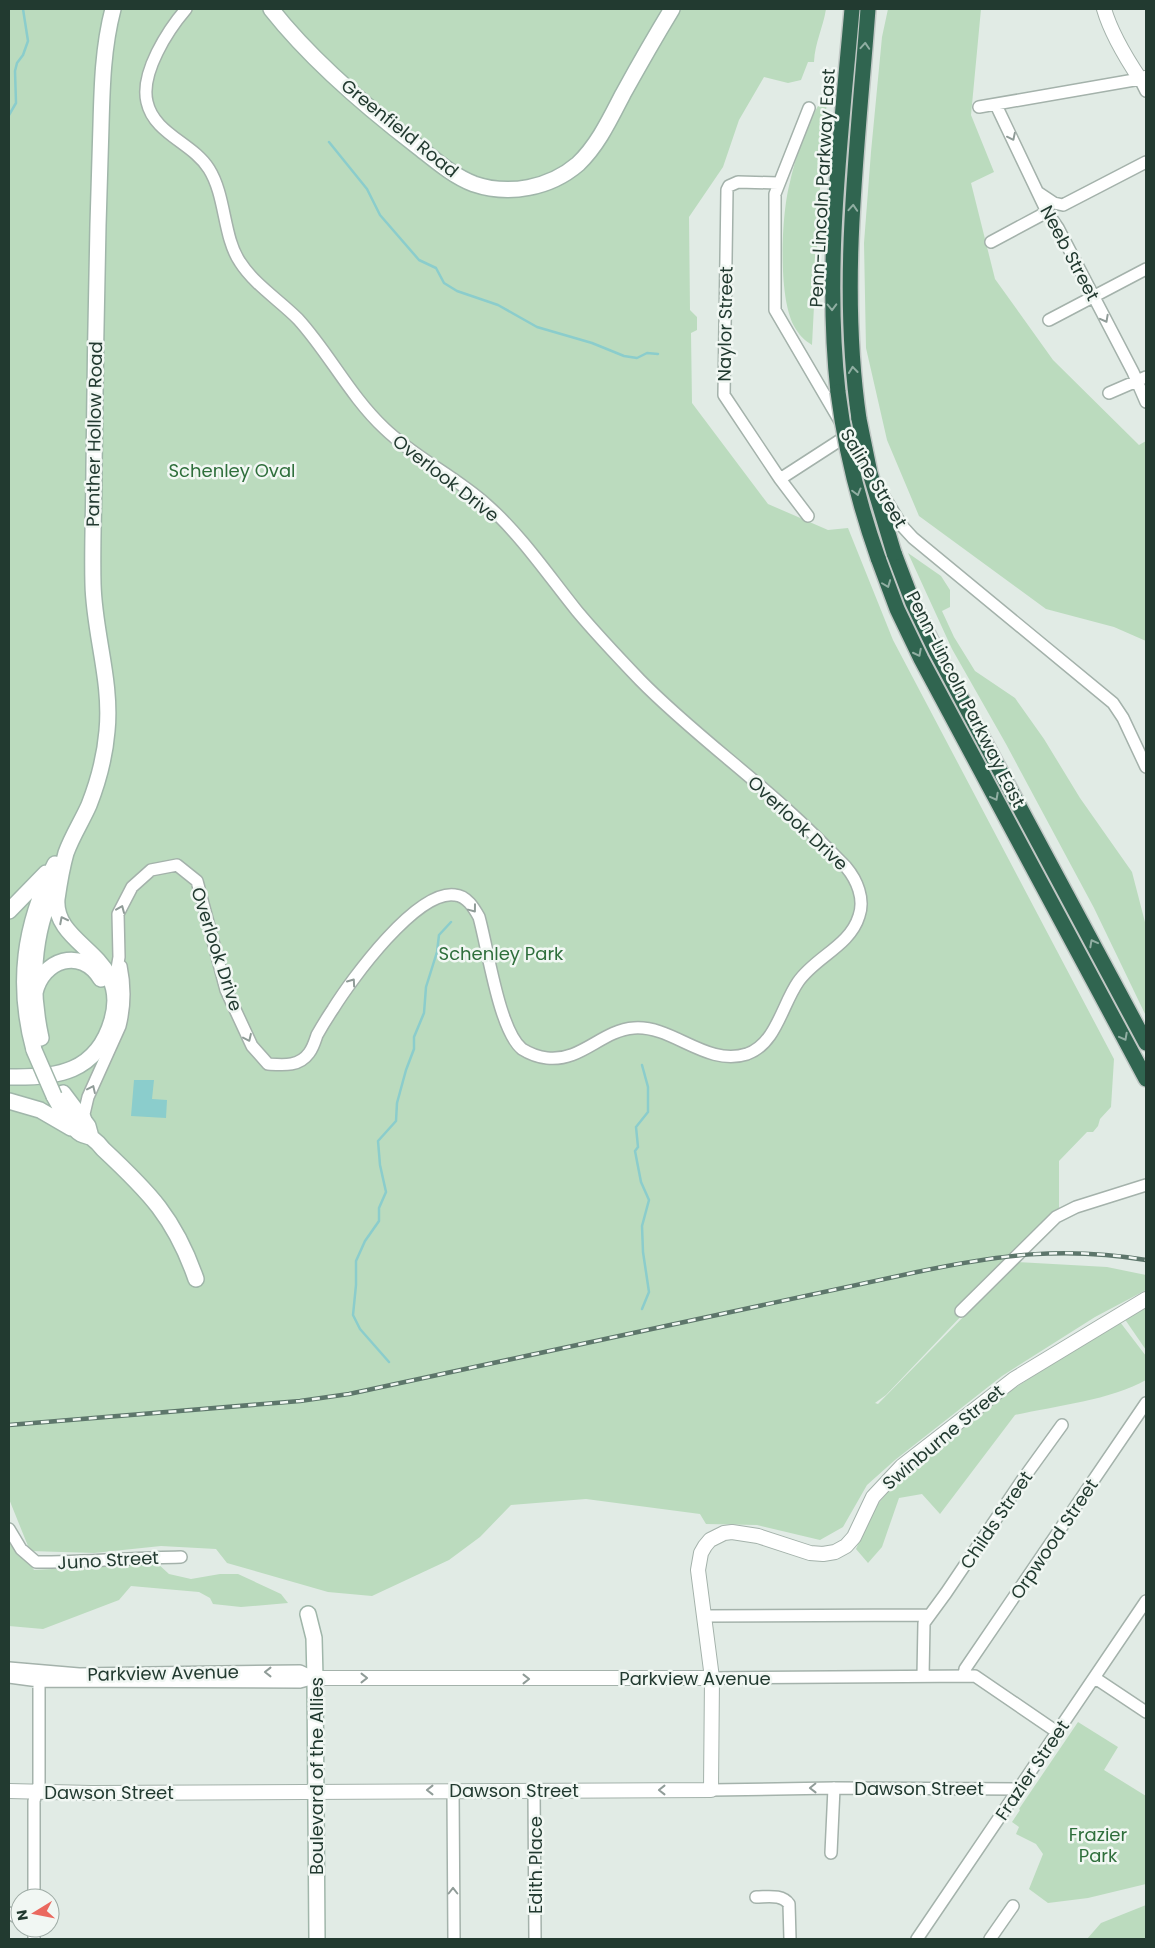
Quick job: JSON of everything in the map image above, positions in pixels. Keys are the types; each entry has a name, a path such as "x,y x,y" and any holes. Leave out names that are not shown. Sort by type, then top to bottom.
{"highway":[{"path":"843,119 845,9"},
{"name":"Penn-Lincoln Parkway East","path":"852,9 832,281 833,337 838,392 853,476 878,558 897,609 921,659 1146,1079"},
{"name":"Penn-Lincoln Parkway East","path":"868,9 849,282 852,364 859,419 870,473 894,553 913,603 936,651 1146,1043"}],"main road":[{"name":"Panther Hollow Road","path":"58,868 90,803 107,730 107,692 92,587 96,313 102,101 106,40 113,9"},
{"name":"Greenfield Road","path":"271,9 289,30 351,91 452,173 474,184 522,189 546,183 567,172 586,156 602,134 672,9"},
{"path":"9,911 58,868"},
{"path":"9,1077 31,1078 58,1074 74,1068 89,1058 104,1040 112,1019 115,998 114,986 107,972 72,935 59,913 57,901 58,868"},
{"path":"39,1048 34,971 38,938 58,868"},
{"path":"58,868 43,886 34,911 25,954 24,997 30,1033 39,1048 59,1095 86,1132 136,1180 162,1211 182,1242 196,1279"},
{"path":"9,1068 43,1069 72,1060 84,1051 93,1040 103,1019 106,1001 102,981 93,968 83,962 68,960 54,964 40,978 35,993"},
{"path":"9,1101 40,1110 86,1132"},
{"name":"Boulevard of the Allies","path":"308,1614 314,1638 317,1939"}],"street":[{"name":"Overlook Drive","path":"86,1132 84,1114 88,1097 120,1026 123,1014 124,992 119,957 118,914 132,888 151,870 177,865 197,881 226,990 252,1046 268,1064 293,1066 309,1054 318,1033 333,1008 366,960 409,916 437,898 455,894 464,898 473,907 479,917 505,1021 515,1042 529,1053 544,1058 566,1058 583,1051 622,1029 637,1027 651,1029 711,1053 724,1056 748,1054 764,1044 770,1036 799,981 810,968 847,938 855,928 861,909 860,893 853,876 817,837 694,730 629,669 487,505 448,475 402,444 383,428 359,401 319,344 300,322 248,273 237,259 222,202 209,168 197,154 161,127 149,110 147,102 146,86 151,66 175,23 186,9"},
{"path":"980,107 1144,83 1110,25 1104,9"},
{"name":"Neeb Street","path":"996,105 1047,212 1058,228 1133,372 1141,379 1146,402"},
{"name":"Saline Street","path":"809,108 778,183 774,204 775,310 907,532 1113,703 1123,718 1146,767"},
{"path":"1039,193 1054,203 1063,205 1146,162"},
{"name":"Naylor Street","path":"778,183 738,182 729,186 727,190 724,395 780,479 808,516"},
{"path":"990,242 1047,212"},
{"path":"1049,320 1146,269"},
{"path":"1109,393 1141,379"},
{"path":"780,479 848,435"},
{"name":"Overlook Drive","path":"114,986 119,957"},
{"path":"961,1311 1056,1217 1076,1207 1146,1185"},
{"name":"Swinburne Street","path":"711,1790 712,1678 698,1561 710,1540 724,1533 732,1532 758,1536 810,1553 823,1554 835,1552 846,1546 854,1537 872,1496 902,1466 1014,1379 1146,1299"},
{"name":"Orpwood Street","path":"964,1676 965,1669 1146,1403"},
{"name":"Childs Street","path":"923,1676 924,1623 1062,1425"},
{"name":"Juno Street","path":"9,1529 21,1549 36,1562 81,1562 108,1559 181,1557"},
{"name":"Frazier Street","path":"918,1939 1146,1601"},
{"path":"704,1616 930,1615"},
{"name":"Parkview Avenue","path":"9,1668 79,1674 300,1672 315,1678"},
{"name":"Parkview Avenue","path":"9,1678 39,1681 300,1682 315,1678 975,1676 1058,1732"},
{"path":"1095,1678 1146,1712"},
{"path":"34,1888 34,1801 39,1784 39,1681"},
{"path":"831,1853 834,1788"},
{"name":"Dawson Street","path":"9,1791 1019,1789"},
{"path":"453,1790 454,1939"},
{"name":"Edith Place","path":"534,1790 535,1939"},
{"path":"756,1897 778,1897 786,1900 789,1904 790,1939"},
{"path":"990,1939 1012,1906"}],"green space":[{"name":"Schenley Park","path":"9,9 826,9 814,62 808,62 801,80 788,83 764,77 739,120 723,167 689,217 690,310 697,317 697,330 691,333 692,403 768,504 828,530 848,528 893,640 1114,1059 1111,1107 1100,1119 1098,1126 1093,1132 1087,1132 1059,1161 1059,1210 1024,1240 966,1311 886,1395 875,1403 878,1404 1017,1262 1107,1267 1146,1275 1146,1290 1095,1317 1002,1376 895,1460 867,1485 843,1527 820,1540 757,1525 706,1524 700,1514 586,1499 511,1505 480,1537 449,1560 372,1596 328,1592 227,1563 216,1549 161,1546 94,1553 30,1551 9,1499"},
{"path":"888,9 981,9 971,115 994,172 971,183 995,279 1053,360 1139,445 1146,441 1146,641 1114,627 1046,609 919,516 887,440 866,348 864,243 882,37"},
{"path":"828,91 822,150 812,345 798,332 789,313 783,276 783,234 787,196 796,159 809,123"},
{"path":"908,553 941,576 950,590 950,607 942,611 954,637 975,671 1015,698 1044,739 1080,798 1132,872 1146,926 1146,1016 1094,908 1006,744 952,649"},
{"path":"1146,1308 1146,1350 1124,1318"},
{"path":"1120,1322 1146,1356 1146,1380 1116,1393 1082,1402 1015,1415 940,1514 922,1494 899,1498 882,1547 868,1563 856,1549 873,1510 892,1487 989,1405"},
{"path":"9,1534 34,1570 157,1563 169,1574 191,1579 220,1574 238,1574 281,1594 288,1603 241,1607 213,1604 210,1598 199,1592 131,1586 119,1600 43,1629 9,1626"},
{"name":"Frazier Park","path":"1078,1722 1118,1747 1104,1770 1146,1796 1146,1884 1088,1898 1048,1903 1029,1889 1043,1854 1036,1844 1016,1834 1019,1827 1012,1822"},
{"path":"1146,1905 1146,1939 1087,1939 1101,1923"}],"water":[{"path":"134,1080 154,1080 152,1099 167,1100 166,1118 131,1116"}],"waterway":[{"path":"9,115 16,103 15,71 17,63 23,55 28,41 23,9"},
{"path":"329,142 367,189 380,215 419,260 436,268 444,283 457,291 498,305 537,327 592,343 624,356 637,358 647,353 658,354"},
{"path":"389,1362 360,1329 353,1315 356,1261 365,1241 379,1221 379,1208 386,1192 380,1165 378,1141 396,1121 397,1103 414,1049 414,1037 424,1013 426,987 437,952 439,935 451,922"},
{"path":"642,1065 648,1087 648,1112 636,1127 638,1147 635,1151 641,1182 649,1200 642,1226 643,1252 649,1292 642,1309"}],"railway":[{"path":"9,1425 300,1401 349,1394 975,1261 1031,1254 1059,1253 1116,1256 1146,1260"}],"park label":[{"name":"Schenley Oval","path":"232,470"}]}
